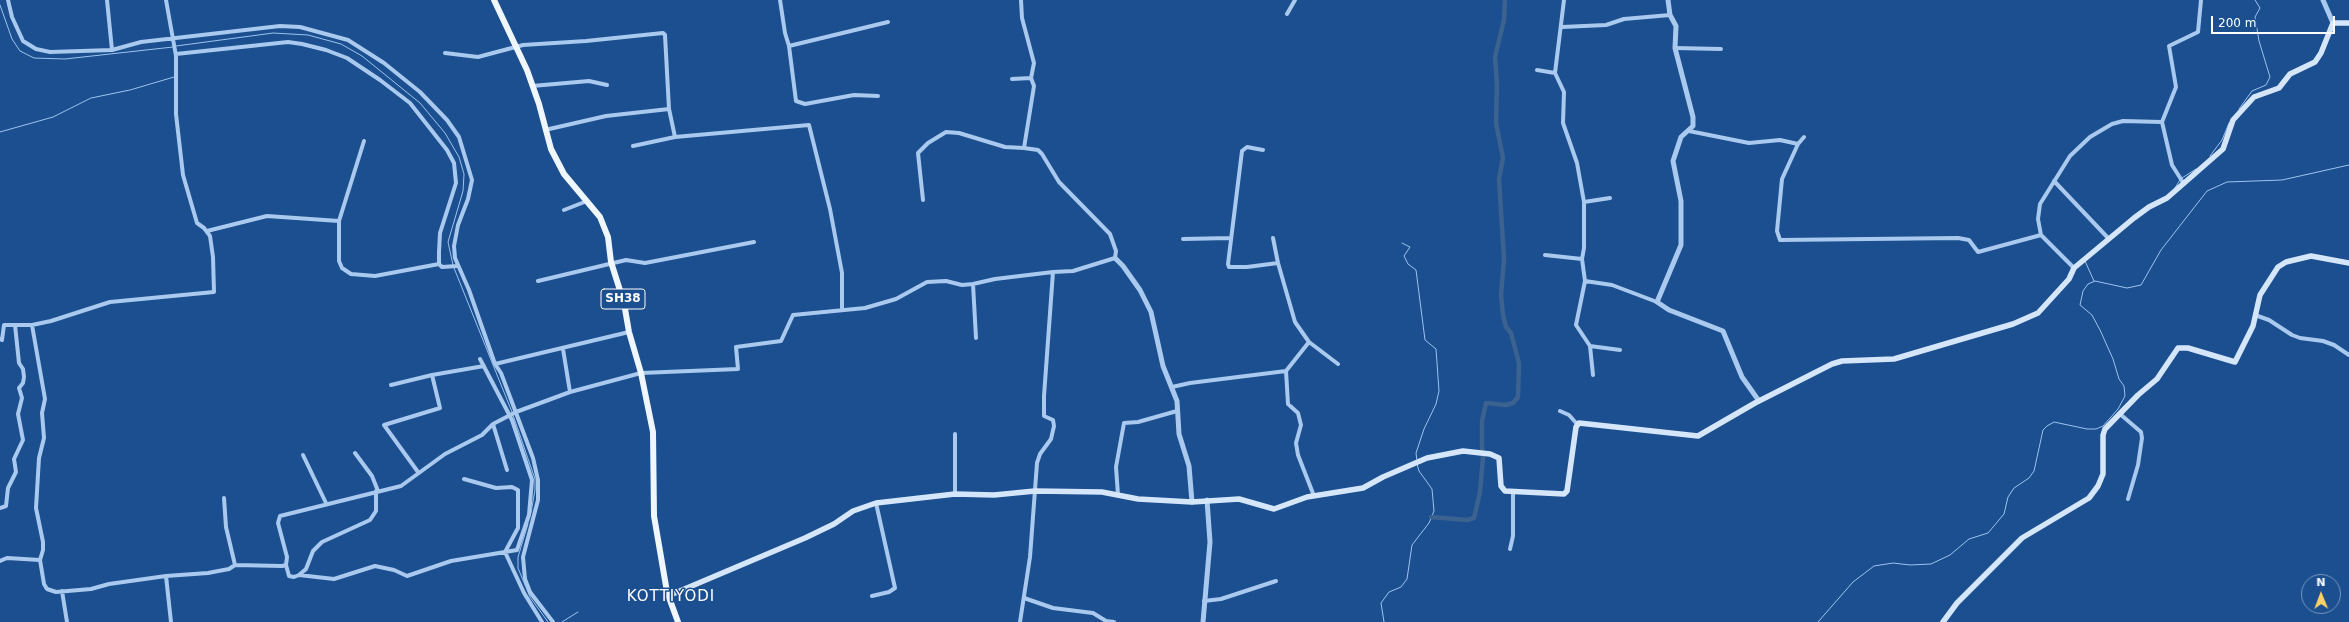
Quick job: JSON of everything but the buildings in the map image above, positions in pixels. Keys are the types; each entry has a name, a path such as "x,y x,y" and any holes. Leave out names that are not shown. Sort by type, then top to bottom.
{"main road":[{"name":"SH38","path":"494,0 517,48 539,104 550,149 564,174 600,217 608,237 611,263 624,303 629,332 641,373 653,438 654,516 668,596 678,622"},
{"path":"668,596 805,538 834,524 853,511 876,503 955,494 994,494 1035,491 1102,492 1138,499 1192,502 1239,499 1274,509 1314,496 1363,488 1383,477 1417,462 1463,451 1496,456 1501,461 1502,489 1513,493 1564,494 1566,491 1577,424 1698,436 1759,401 1832,364 1842,361 1894,359 2013,324 2038,313 2069,279 2074,268 2134,218 2149,207 2167,198 2223,149 2233,120 2254,97 2279,88 2290,74 2315,62 2321,53 2333,23 2349,23"},
{"path":"1943,622 1957,603 2022,538 2088,498 2098,486 2103,474 2103,435 2105,429 2157,379 2178,348 2184,347 2230,362 2237,360 2253,326 2260,295 2278,267 2283,264 2311,256 2349,263"}],"street":[{"path":"8,0 12,17 23,41 36,49 50,52 112,50 141,42 174,41 280,26 300,27 348,40 384,63 420,92 447,120 459,137 472,180 468,199 458,225 454,246 456,266 482,323 495,364 501,373 516,412 538,480 538,500 523,557 526,579 530,592 553,622"},
{"path":"107,0 112,50"},
{"path":"0,339 2,340 4,326 32,325 47,322 110,302 214,292 213,257 207,231 197,223 183,175 176,114 176,54 166,0"},
{"path":"780,0 785,33 789,46 796,101 805,104 854,95 878,96"},
{"path":"1021,0 1022,18 1034,63 1031,78 1034,86 1024,148"},
{"path":"1287,14 1295,0"},
{"path":"1564,0 1562,27 1555,73 1564,92 1563,124 1577,163 1584,202 1584,248 1582,259 1585,280 1576,324 1590,346 1593,375"},
{"path":"1657,302 1681,245 1680,201 1673,161 1678,142 1693,126 1693,117 1675,48 1676,26 1670,15 1668,0"},
{"path":"2184,184 2172,165 2162,122 2176,87 2169,46 2198,32 2201,0"},
{"path":"2324,0 2333,23"},
{"path":"1562,27 1606,25 1624,19 1670,15"},
{"path":"789,46 888,22"},
{"path":"445,53 478,57 517,48 522,45 586,41 663,33 665,36 669,109 675,137"},
{"path":"176,54 288,42 302,44 326,50 347,58 410,103 447,150 454,163 456,183 440,233 439,264"},
{"path":"1675,48 1720,49"},
{"path":"1537,70 1555,73"},
{"path":"1012,79 1031,78"},
{"path":"532,86 589,81 607,85"},
{"path":"545,130 606,116 669,109"},
{"path":"2074,268 2041,235 2038,219 2040,204 2070,156 2090,138 2112,124 2122,121 2162,122"},
{"path":"633,146 675,137 809,125 830,209 839,259 842,308"},
{"path":"1689,131 1749,143 1780,140 1798,144"},
{"path":"923,200 918,153 928,142 946,132 959,133 1005,147 1038,150 1059,182 1110,234 1116,251 1115,258"},
{"path":"1804,137 1798,144 1782,179 1777,231 1780,240 1958,238 1969,240 1978,252 2041,235"},
{"path":"364,141 339,220 339,261 342,268 351,274 375,276 439,264 446,267 456,266"},
{"path":"1263,150 1247,147 1242,152 1230,238 1228,267 1278,263"},
{"path":"2054,181 2109,239"},
{"path":"1584,202 1610,198"},
{"path":"564,210 587,201"},
{"path":"207,231 268,216 339,220"},
{"path":"1183,239 1230,238"},
{"path":"1273,238 1278,263 1295,322 1309,342 1338,364"},
{"path":"538,281 626,260 645,263 754,242"},
{"path":"1545,255 1582,259"},
{"path":"355,453 372,476 377,491 376,511 370,520 322,542 313,551 306,569 299,575 294,577 289,576 286,565 287,557 278,518 290,512 377,491 401,486 418,472 445,454 482,435 493,424 516,412 570,392 641,373 738,369 736,347 781,341 793,315 842,308 865,308 896,299 927,282 946,281 962,285 995,279 1053,272 1073,272 1115,258"},
{"path":"1115,258 1123,266 1140,290 1151,312 1164,366 1177,401 1179,434 1189,466 1192,502"},
{"path":"1020,622 1030,557 1037,463 1040,454 1051,439 1054,426 1053,420 1044,416 1044,396 1053,272"},
{"path":"1585,280 1612,285 1657,302 1669,310 1717,327 1723,331 1742,377 1759,401"},
{"path":"973,284 976,338"},
{"path":"2256,315 2269,320 2292,335 2300,338 2323,341 2334,345 2349,355"},
{"path":"0,508 6,506 8,488 16,472 14,459 23,440 18,414 22,398 19,388 23,383 24,377 23,369 18,363 15,325"},
{"path":"32,325 45,399 42,413 44,438 39,458 36,488 37,524 43,542 43,550 40,560 44,584 47,589 62,591 91,589 109,584 166,576 213,572 235,565 275,567 286,565"},
{"path":"495,364 563,349 629,332"},
{"path":"1309,342 1286,371 1288,404 1298,413 1301,425 1296,442 1298,455 1314,496"},
{"path":"1590,346 1620,350"},
{"path":"563,349 570,392"},
{"path":"299,575 334,579 375,566 394,570 407,576 451,561 517,550 528,514 531,498 530,470 510,416 480,359"},
{"path":"391,385 432,375 484,366"},
{"path":"1172,387 1190,383 1286,371"},
{"path":"418,472 384,425 440,408 432,375"},
{"path":"1118,495 1116,466 1124,423 1138,422 1177,411"},
{"path":"1560,411 1569,415 1577,424"},
{"path":"2120,414 2141,432 2142,438 2138,465 2128,499"},
{"path":"493,424 508,470"},
{"path":"955,434 955,494"},
{"path":"303,456 326,503"},
{"path":"464,479 496,488 512,487 518,490 518,528 505,552"},
{"path":"1510,549 1513,536 1513,493"},
{"path":"224,498 226,528 235,565"},
{"path":"1203,622 1210,542 1207,500"},
{"path":"872,596 889,592 895,588 876,503"},
{"path":"505,552 524,593 542,622"},
{"path":"0,560 7,558 40,560"},
{"path":"166,576 171,622"},
{"path":"1204,601 1221,599 1276,581"},
{"path":"62,591 67,622"},
{"path":"1024,598 1053,608 1093,613 1106,621 1114,622"}],"waterway":[{"path":"1482,451 1482,421 1486,403 1506,405 1513,403 1518,397 1519,363 1511,333 1506,327 1501,295 1504,259 1499,179 1503,158 1496,123 1497,85 1495,57 1504,20 1505,0"},
{"path":"2239,109 2252,91 2266,85 2270,77 2259,41 2255,17 2260,8 2255,0"},
{"path":"0,5 12,39 20,51 34,58 65,59 173,47"},
{"path":"176,46 273,33 308,35 341,44 362,56 420,103 445,133 459,157 464,174 463,191 448,242 453,265"},
{"path":"0,132 53,117 91,98 130,90 174,77"},
{"path":"2210,156 2222,140 2229,123"},
{"path":"1818,622 1853,582 1874,566 1893,563 1910,565 1931,564 1950,555 1969,539 1988,533 2004,514 2008,497 2014,488 2029,478 2034,471 2043,430 2047,426 2054,422 2087,429 2096,429 2103,426 2118,409 2125,396 2124,386 2119,379 2113,359 2092,315 2080,305 2083,291 2088,284 2095,281 2127,288 2141,285 2161,250 2207,191 2227,182 2282,180 2349,165"},
{"path":"2182,178 2196,169"},
{"path":"2175,188 2180,180"},
{"path":"1402,243 1410,247 1404,256 1408,264 1416,270 1425,340 1436,349 1439,391 1436,404 1424,429 1416,453 1417,461"},
{"path":"2085,261 2094,281"},
{"path":"454,268 512,412"},
{"path":"513,415 535,479 535,490 531,513"},
{"path":"1431,517 1467,520 1474,518 1480,492 1483,457"},
{"path":"1384,622 1381,603 1389,592 1401,587 1407,579 1412,545 1429,523 1434,511 1432,489 1419,471 1417,464"},
{"path":"528,524 518,557 518,568 530,597 548,622"},
{"path":"562,622 578,612"}],"district":[{"name":"KOTTIYODI","path":"671,597"}]}
